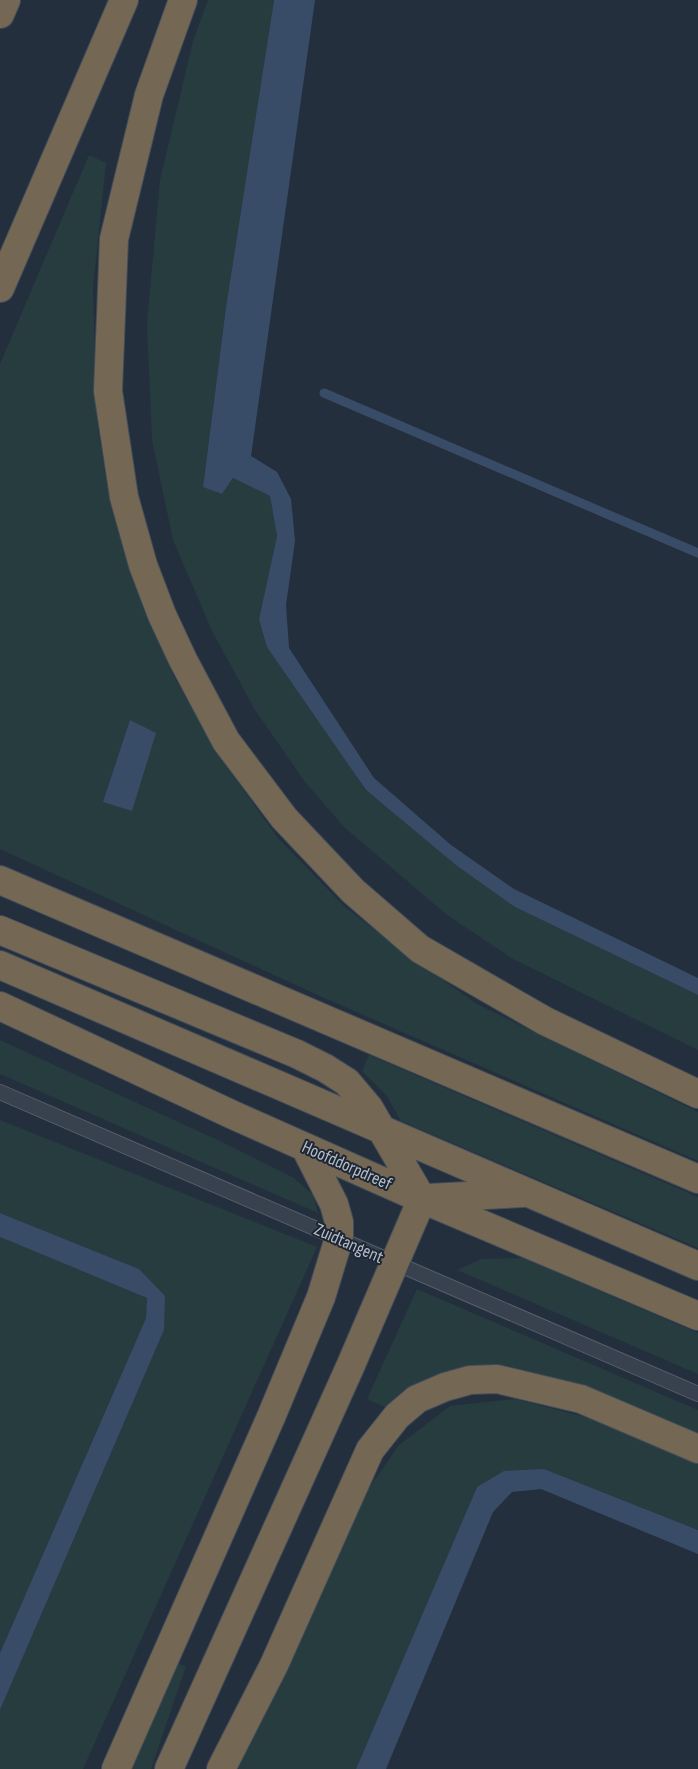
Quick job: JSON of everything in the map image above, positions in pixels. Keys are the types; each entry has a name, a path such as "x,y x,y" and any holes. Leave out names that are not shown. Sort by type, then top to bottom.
{"highway":[{"path":"0,14 6,0"},
{"path":"0,288 124,0"},
{"path":"183,0 149,95 114,239 108,391 124,497 144,565 162,616 226,741 284,818 353,891 420,949 545,1021 698,1094"},
{"path":"0,880 698,1179"},
{"path":"0,930 288,1050 325,1068 347,1082 369,1108 422,1199"},
{"path":"0,965 698,1266"},
{"name":"Hoofddorpdreef","path":"0,1006 232,1115 422,1199 698,1316"},
{"path":"116,1769 271,1417 321,1297 339,1238 334,1204 305,1147"},
{"path":"422,1199 528,1193"},
{"path":"169,1769 346,1376 422,1199"},
{"path":"222,1769 274,1665 370,1450 397,1416 417,1399 445,1387 470,1380 497,1379 581,1399 698,1449"}],"lane":[{"name":"Zuidtangent","path":"0,1092 698,1394"}],"green space":[{"path":"208,0 274,0 226,307 203,486 222,494 233,478 270,496 277,536 259,619 365,790 515,907 698,995 698,1050 513,959 447,915 344,827 305,782 255,710 212,631 173,540 152,440 147,323 160,180 193,41"},
{"path":"89,155 106,163 93,289 97,422 107,486 139,592 173,675 221,759 278,838 344,906 402,951 477,1004 698,1112 698,1161 322,997 0,849 0,364","holes":["155,733 132,810 103,802"]},
{"path":"0,1040 224,1143 294,1178 313,1195 318,1213 0,1074"},
{"path":"369,1055 698,1197 698,1248 401,1121 386,1095 362,1071"},
{"path":"0,1120 317,1247 83,1769 0,1769 0,1710 164,1330 139,1269 0,1213"},
{"path":"0,1237 147,1298 146,1318 0,1653"},
{"path":"523,1258 698,1333 698,1374 457,1270 481,1259"},
{"path":"417,1289 698,1410 698,1440 576,1389 509,1366 477,1367 387,1408 367,1399"},
{"path":"515,1399 612,1424 698,1462 698,1530 544,1469 477,1487 356,1769 237,1769 367,1491 399,1445 450,1406"},
{"path":"171,1662 186,1666 151,1769 124,1769"}],"water":[{"path":"274,0 315,0 251,456 277,472 291,499 295,541 286,605 289,648 374,778 451,845 514,889 698,978 698,995 515,907 456,865 366,790 267,647 259,619 277,536 270,496 233,478 222,494 203,487 226,307"},
{"path":"130,720 156,733 132,811 103,802"},
{"path":"0,1213 139,1269 165,1296 164,1330 0,1710 0,1653 146,1318 147,1298 0,1237"},
{"path":"544,1469 698,1530 698,1554 541,1489 512,1492 493,1512 386,1769 356,1769 477,1487 504,1471"}],"waterway":[{"path":"324,393 698,553"}]}
